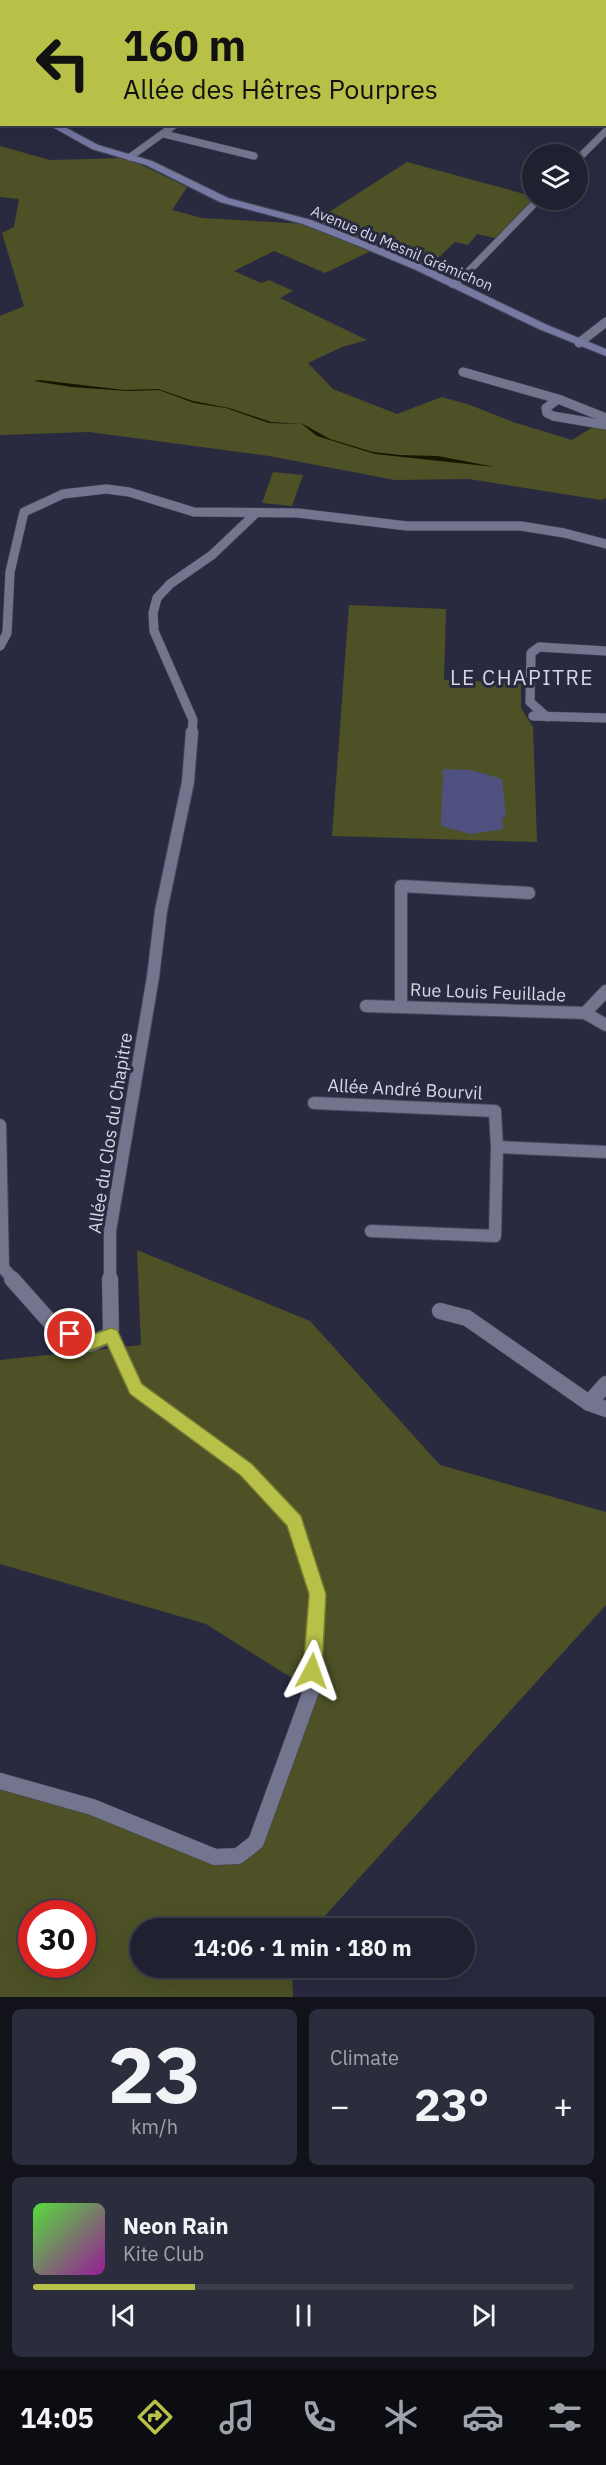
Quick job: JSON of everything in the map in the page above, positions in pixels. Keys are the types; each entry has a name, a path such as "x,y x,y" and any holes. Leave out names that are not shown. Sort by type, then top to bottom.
{"street":[{"name":"Avenue du Mesnil Grémichon","path":"55,126 95,147 170,172 224,200 308,222 606,353"},
{"path":"130,157 174,126"},
{"path":"588,148 606,129"},
{"path":"164,134 254,156"},
{"path":"452,284 459,281 528,210"},
{"path":"579,343 606,322"},
{"path":"463,372 558,399 606,418"},
{"path":"558,399 546,408 547,413 606,425"},
{"path":"0,646 7,633 10,572 24,512 44,500 70,491 107,489 133,491 172,507 194,512 243,512 254,515 266,512 301,513 408,526 521,526 606,544"},
{"name":"Allée du Clos du Chapitre","path":"0,1781 92,1807 215,1857 238,1856 256,1842 311,1691 317,1594 295,1522 246,1470 136,1389 111,1335 110,1231 153,977 161,911 188,782 193,720 154,631 153,613 157,598 170,584 212,555 254,515"},
{"path":"590,539 605,532"},
{"path":"548,717 530,702 531,653 539,647 606,651"},
{"path":"532,716 606,718"},
{"path":"401,1007 401,886 529,893"},
{"path":"585,1012 606,991"},
{"name":"Rue Louis Feuillade","path":"366,1006 585,1012 606,1025"},
{"name":"Allée André Bourvil","path":"314,1103 495,1111 497,1147"},
{"path":"0,1125 3,1268 52,1324 88,1344 111,1335"},
{"path":"371,1231 495,1236 497,1147 606,1152"},
{"path":"440,1311 467,1318 589,1403 606,1409"},
{"path":"589,1403 606,1384"}],"green space":[{"path":"0,146 50,160 127,158 187,187 172,210 202,218 306,224 371,251 325,273 274,251 234,271 261,283 269,280 293,291 280,298 367,340 342,347 308,363 333,389 397,414 442,397 572,440 593,427 606,429 606,498 601,500 469,479 395,480 269,456 89,432 0,435 0,316 24,306 2,233 14,227 19,199 0,197"},
{"path":"407,162 522,193 524,210 495,238 477,234 468,245 455,242 438,258 444,274 315,221"},
{"path":"273,472 303,475 292,506 262,503"},
{"path":"349,605 446,609 444,680 521,683 521,708 533,727 537,842 332,836"},
{"path":"137,1250 310,1321 440,1465 606,1512 606,1605 323,1918 130,1918 130,1978 292,1978 293,1997 0,1997 0,1781 215,1857 256,1842 311,1690 206,1624 0,1564 0,1360 141,1345"}],"shaded area":[{"path":"34,381 124,390 158,389 193,401 229,408 271,422 303,424 330,439 373,452 438,456 495,467 375,454 317,436 302,424 269,423 226,408 194,403 159,390 128,391 71,387"}],"building":[{"path":"443,769 471,770 502,779 506,817 502,817 503,829 471,834 441,826"}],"district":[{"name":"LE CHAPITRE","path":"522,677"}],"route":[{"path":"70,1334 88,1344 111,1335 136,1389 246,1470 295,1522 317,1594 312,1671"}]}
